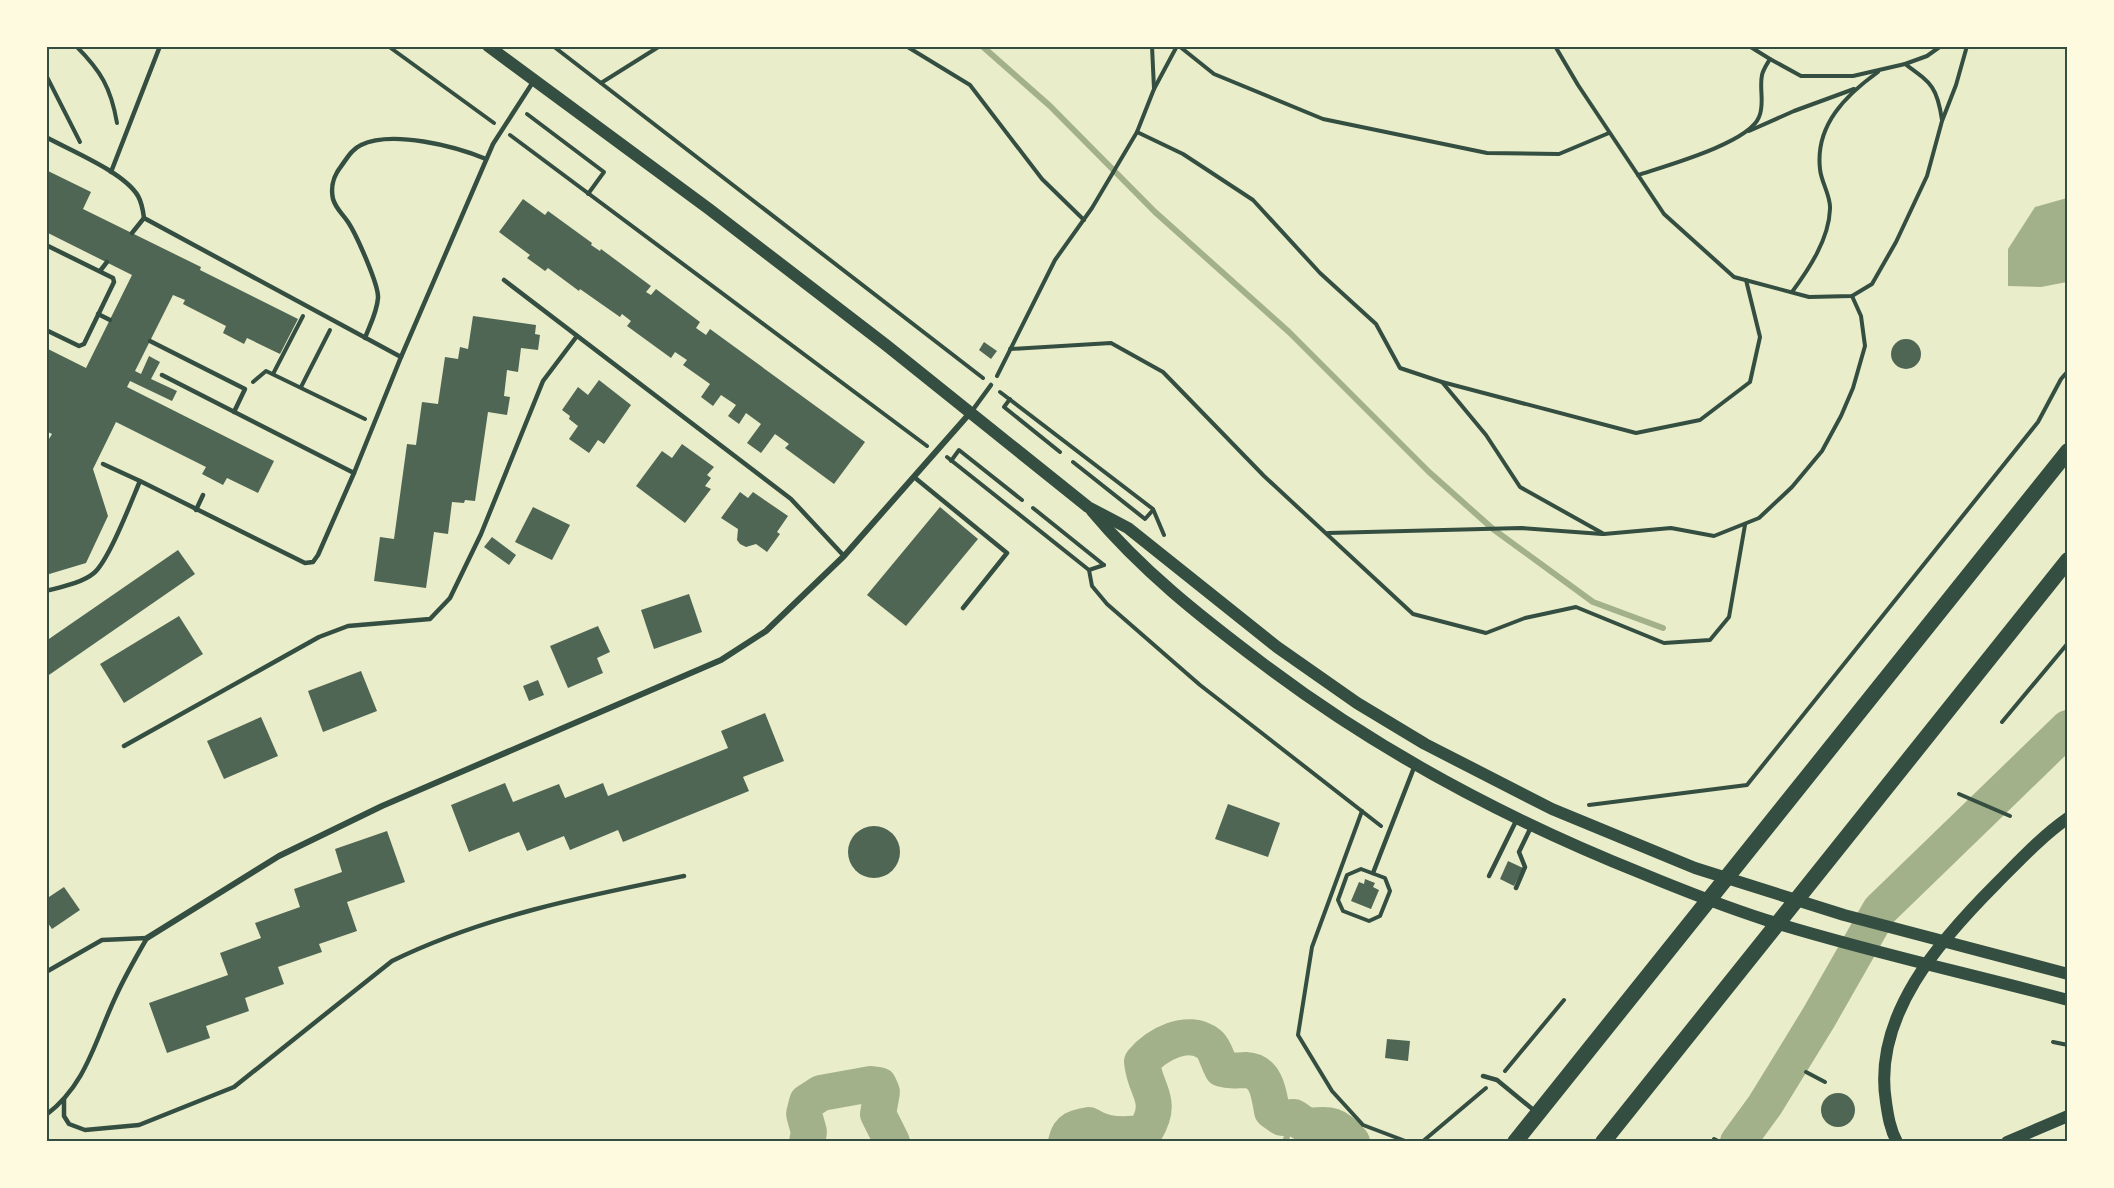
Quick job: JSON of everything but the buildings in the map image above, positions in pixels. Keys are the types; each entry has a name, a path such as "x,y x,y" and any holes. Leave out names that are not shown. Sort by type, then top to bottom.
{"highway":[{"path":"1515,1142 2067,451"},
{"path":"1603,1142 2067,560"}],"main road":[{"path":"488,46 709,209 971,413 1088,507 1159,581 1220,631 1293,687 1415,765 1531,826 1600,857 1688,892 1766,920 2067,1000"},
{"path":"1088,507 1128,528 1277,647 1357,703 1425,744 1498,783 1610,834 1695,868 1844,915 2067,974"},
{"path":"1897,1142 1890,1125 1883,1082 1885,1057 1892,1030 1908,994 1932,956 1972,907 2017,862 2067,818"},
{"path":"2007,1142 2067,1116"}],"street":[{"path":"147,938 279,856 382,806 721,660 766,631 844,556 971,413"}],"lane":[{"path":"111,171 160,46"},
{"path":"103,464 304,563 313,562 354,472 400,357 486,159 534,81"},
{"path":"46,137 124,180 137,195 143,207 144,218 132,233"},
{"path":"365,338 378,297 367,260 348,222 338,211 333,197 333,175 351,153 361,145 388,139 424,141 452,147 486,159"},
{"path":"144,218 400,357"},
{"path":"46,245 113,278 114,282 84,344 80,346 46,330"},
{"path":"100,271 107,262"},
{"path":"504,280 791,499 844,556"},
{"path":"98,314 110,320"},
{"path":"124,746 319,637 348,626 430,620 450,598 481,534 543,381 577,336"},
{"path":"150,341 245,389 234,412"},
{"path":"162,375 354,472"},
{"path":"971,413 992,385"},
{"path":"914,477 1007,553 963,608"},
{"path":"46,591 88,578 96,572 111,546 140,481"},
{"path":"196,510 203,495"},
{"path":"1372,873 1415,765"},
{"path":"1489,876 1517,819"},
{"path":"1516,888 1525,867 1519,852 1531,826"},
{"path":"64,1099 64,1116 69,1124 85,1130 139,1125 234,1087 392,961 418,948 480,925 588,896 684,876"},
{"path":"46,972 102,940 147,938"},
{"path":"46,1115 80,1081 116,995 147,938"},
{"path":"1484,1076 1497,1080 1538,1113"}],"path":[{"path":"76,46 95,66 105,81 112,99 120,148"},
{"path":"388,46 951,461 1089,570 1092,586 1107,604 1200,685 1389,832"},
{"path":"554,46 1153,510 1166,539"},
{"path":"601,83 660,46"},
{"path":"906,46 970,85 1042,179 1084,220"},
{"path":"1152,46 1154,89"},
{"path":"992,385 1055,260 1092,208 1137,132 1154,89 1178,46 1214,74 1323,119 1487,153 1559,154 1609,133"},
{"path":"1555,46 1609,133 1664,214 1734,277 1809,297 1852,296 1872,284 1896,242 1927,176 1942,121 1956,85 1967,46"},
{"path":"1749,46 1801,76 1853,76 1879,71 1926,56 1941,46"},
{"path":"1746,132 1759,118 1762,101 1762,75 1770,59"},
{"path":"1905,64 1929,82 1938,95 1942,121"},
{"path":"1638,176 1721,146 1746,132 1803,107 1854,88 1879,71"},
{"path":"46,75 88,159"},
{"path":"1792,292 1822,245 1831,208 1820,169 1822,136 1834,111 1854,88"},
{"path":"519,108 604,172 588,194"},
{"path":"1137,132 1183,154 1253,200 1320,273 1376,324 1400,368 1442,382 1636,433 1700,420 1750,382 1760,338 1746,280"},
{"path":"1327,533 1521,528 1604,534 1671,528 1714,536 1759,518 1792,487 1822,451 1853,388 1865,346 1861,316 1852,296"},
{"path":"273,374 307,307"},
{"path":"301,387 335,322"},
{"path":"1010,350 1111,343 1163,372 1264,476 1413,614 1486,633 1525,618 1576,607 1664,643 1710,640 1730,618 1745,524"},
{"path":"1589,804 1748,785 2038,422 2067,370"},
{"path":"245,389 266,371 374,423"},
{"path":"1442,382 1486,435 1520,487 1604,534"},
{"path":"1010,399 1004,407 1060,452"},
{"path":"951,461 959,450 1022,500"},
{"path":"1073,462 1145,519 1153,510"},
{"path":"1033,508 1104,565 1089,570"},
{"path":"2002,722 2067,643"},
{"path":"1959,794 2010,816"},
{"path":"1362,811 1312,946 1298,1035 1332,1091 1364,1125 1408,1142"},
{"path":"1361,869 1372,873 1385,878 1390,891 1380,916 1369,921 1343,911 1338,900 1347,875 1361,869"},
{"path":"2053,1042 2067,1045"},
{"path":"1806,1071 1825,1082"},
{"path":"1714,1139 1720,1142"}],"shaded area":[{"path":"2067,198 2067,282 2041,287 2008,286 2008,249 2035,207"}],"waterway":[{"path":"982,46 1050,106 1155,212 1289,332 1429,472 1493,529 1593,602 1663,628"},
{"path":"1738,1142 1765,1105 1819,1017 1880,910 2068,728"},
{"path":"1066,1142 1074,1129 1089,1125 1095,1129 1116,1134 1145,1132 1151,1121 1154,1103 1142,1062 1164,1044 1192,1037 1201,1039 1211,1046 1222,1069 1253,1071 1263,1079 1272,1111 1282,1118 1294,1117 1307,1126 1332,1126 1342,1131 1352,1142"},
{"path":"807,1142 809,1132 804,1114 807,1102 821,1093 871,1084 879,1085 882,1092 878,1114 892,1142"},
{"path":"1285,1142 1294,1117"}]}
